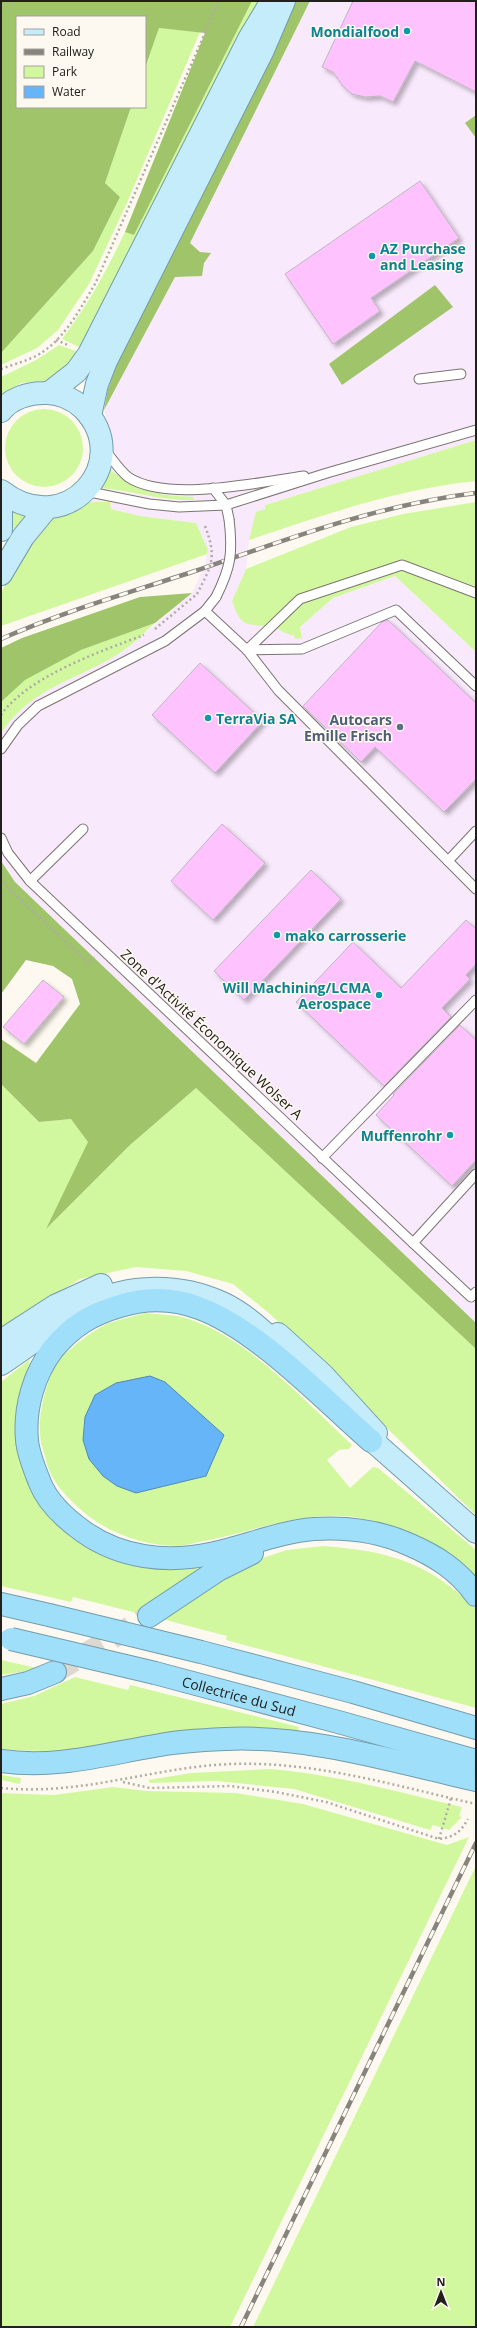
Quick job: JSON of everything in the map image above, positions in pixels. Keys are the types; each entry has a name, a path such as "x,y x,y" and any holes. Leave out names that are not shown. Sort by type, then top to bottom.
{"highway":[{"path":"371,1441 273,1354 233,1324 199,1308 169,1300 138,1300 97,1313 67,1332 45,1360 32,1388 28,1414 27,1440 43,1490 68,1520 101,1544 136,1556 173,1559 210,1554 278,1535 312,1529 348,1529 391,1537 433,1555 463,1576 476,1595"},
{"path":"149,1616 218,1570 247,1554 283,1543 322,1537 360,1538 401,1551 425,1561 457,1582 476,1599"},
{"path":"1,1604 201,1652 352,1692 476,1728"},
{"name":"Collectrice du Sud","path":"6,1638 155,1673 342,1723 476,1761"},
{"path":"1,1689 28,1683 55,1672"},
{"path":"6,1761 50,1764 82,1761 160,1745 191,1741 260,1739 310,1744 476,1780"}],"main road":[{"path":"49,393 76,372 89,354 249,39 272,1"},
{"path":"90,416 97,384 106,361 263,50 284,1"},
{"path":"1,491 14,501 30,507 46,509 60,506 74,500 85,491 97,473 100,462 101,446 98,430 90,416 79,404 65,396 49,393 32,393 17,398 2,409"},
{"path":"1,494 1,530"},
{"path":"1,574 23,537 46,509"},
{"path":"1,1340 55,1306 114,1280 145,1277 171,1278 208,1287 232,1297 260,1318 289,1343 323,1375 420,1480"},
{"path":"1,1364 88,1306 111,1297 139,1289 163,1289 190,1292 223,1304 249,1320 280,1348 371,1441 420,1480 476,1532"}],"lane":[{"path":"419,379 461,374"},
{"path":"85,491 171,506 226,505 327,473 476,430"},
{"path":"101,446 128,477 148,484 179,489 213,488 327,473"},
{"path":"1,749 18,725 38,706 165,641 205,611 216,598 230,565 232,547 226,505 213,488"},
{"path":"247,650 300,599 402,565 476,593"},
{"path":"247,650 302,649 396,610 476,686"},
{"path":"205,611 247,650 278,690 476,888"},
{"path":"30,881 83,829"},
{"path":"448,861 476,831"},
{"name":"Zone d'Activité Économique Wolser A","path":"1,838 8,853 30,881 471,1297 476,1292"},
{"path":"322,1158 476,1000"},
{"path":"413,1243 476,1174"}],"path":[{"path":"1,369 43,352 72,322 87,298 96,282 219,1"},
{"path":"1,715 31,687 38,683 86,657 152,632 197,594 211,565 213,552 205,526"},
{"path":"1,878 8,888 88,963 102,949"},
{"path":"1,1788 53,1790 121,1781 191,1768 231,1764 269,1764 304,1767 352,1776 476,1804"},
{"path":"121,1781 150,1788 230,1786 276,1792 326,1802 439,1839 449,1838 460,1833 468,1820"},
{"path":"439,1839 451,1798"}],"shaded area":[{"path":"310,1 476,1 476,440 265,505 265,509 249,540 246,569 232,601 272,627 302,638 300,627 333,598 395,576 476,652 476,1323 15,882 1,861 1,733 11,719 35,697 124,651 192,593 205,565 208,550 196,523 140,516 111,509 110,502 86,502 100,488 177,501 193,497 152,494 125,483 110,469 113,444 104,410 175,277 202,276 204,263 200,252 190,243"}],"green space":[{"path":"1,1 252,1 134,235 125,232 205,33 159,28 146,65 146,16 16,16 16,108 131,108 105,183 120,197 93,251 1,353"},
{"path":"252,1 258,1 83,349 62,339 96,287 125,232 134,235"},
{"path":"295,1 310,1 190,243 200,252 211,253 204,263 202,276 175,277 104,410 108,389 116,366"},
{"path":"159,28 200,32 126,205 89,284 58,330 37,348 1,365 1,353 93,251 120,197 105,183 131,108 146,108 146,65"},
{"path":"476,115 476,138 465,123"},
{"path":"435,285 453,307 342,385 329,364"},
{"path":"59,345 76,351 78,358 51,380 21,383 1,395 1,377 36,360"},
{"path":"44,409 59,412 72,420 80,433 83,448 80,463 72,476 59,484 44,487 29,484 16,476 8,463 5,448 8,433 16,420 29,412"},
{"path":"476,440 476,481 418,490 361,504 249,540 256,512 265,509 265,505"},
{"path":"110,469 129,483 139,488 159,494 193,497 194,500 170,499 100,488"},
{"path":"86,502 110,502 111,509 140,516 196,523 208,550 207,554 1,626 1,593 20,555 20,531 7,526 10,511"},
{"path":"476,502 476,652 395,576 333,598 300,627 302,638 295,639 294,635 274,628 246,623 235,610 232,601 246,569 351,527 403,514"},
{"path":"192,593 155,623 81,650 25,680 1,702 1,648 22,638 140,597"},
{"path":"155,623 123,651 90,670 43,693 14,717 1,733 1,702 25,680 81,650"},
{"path":"1,861 15,882 476,1323 476,1349 196,1088 130,1145 46,1229 88,1142 71,1119 39,1122 1,1084 1,1039 36,1063 80,1004 72,979 53,966 26,960 1,994"},
{"path":"1,1084 39,1122 71,1119 89,1142 47,1228 130,1145 196,1088 476,1349 476,1515 270,1314 233,1284 186,1271 136,1267 80,1279 1,1328"},
{"path":"146,1313 184,1317 211,1328 255,1356 276,1373 352,1445 349,1449 339,1450 327,1460 350,1488 373,1467 378,1468 476,1550 476,1579 450,1556 420,1538 388,1525 354,1517 335,1516 297,1519 223,1537 177,1546 151,1543 124,1536 100,1524 89,1516 63,1492 55,1481 48,1467 41,1440 40,1425 40,1417 47,1387 57,1363 81,1340 109,1323"},
{"path":"30,1359 23,1391 59,1525 192,1565 198,1570 137,1613 73,1597 71,1602 1,1586 1,1382"},
{"path":"323,1546 368,1551 406,1562 441,1580 476,1609 476,1708 226,1640 227,1636 158,1618 250,1562 287,1550"},
{"path":"1,1660 41,1669 1,1675"},
{"path":"75,1677 128,1690 130,1685 299,1727 297,1735 249,1729 212,1728 170,1733 80,1749 60,1751 1,1749 1,1704 34,1696"},
{"path":"269,1769 293,1771 342,1779 462,1807 459,1816 462,1817 449,1830 433,1825 430,1830 294,1789 216,1781 150,1783 148,1780 191,1773"},
{"path":"1,1775 21,1778 20,1784 1,1780"},
{"path":"113,1787 147,1791 236,1793 303,1804 447,1845 469,1837 230,2327 1,2327 1,1793 54,1795"},
{"path":"476,1866 476,2327 253,2327 470,1878"}],"water":[{"path":"150,1376 165,1382 224,1435 206,1476 136,1493 117,1486 103,1476 89,1459 83,1440 85,1417 95,1395 116,1383"}],"building":[{"name":"Mondialfood","path":"353,1 476,1 476,92 415,61 393,102 380,96 365,97 352,94 342,85 333,72 322,67"},
{"name":"AZ Purchase and Leasing","path":"420,181 459,238 371,298 380,311 333,344 285,274"},
{"name":"Autocars Emille Frisch","path":"388,620 476,703 476,779 444,812 375,747 361,762 303,706 382,622"},
{"name":"TerraVia SA","path":"200,663 263,721 215,773 152,715"},
{"path":"222,824 265,863 213,920 171,881"},
{"name":"mako carrosserie","path":"311,870 341,899 244,1000 214,971"},
{"name":"Will Machining/LCMA Aerospace","path":"466,920 476,929 476,964 466,975 470,979 442,1008 451,1017 384,1086 296,1002 353,942 401,988"},
{"path":"43,980 64,997 24,1044 3,1027"},
{"path":"460,1025 476,1040 476,1160 452,1186 376,1115 394,1095 393,1094"}],"tunnel":[{"path":"55,1672 149,1616"}],"railway":[{"path":"1,639 71,611 332,525 403,506 476,493"},
{"path":"241,2327 476,1843"}],"place":[{"name":"Mondialfood","path":"407,31"},
{"name":"AZ Purchase and Leasing","path":"372,256"},
{"name":"TerraVia SA","path":"208,718"},
{"name":"Autocars Emille Frisch","path":"400,727"},
{"name":"mako carrosserie","path":"277,935"},
{"name":"Will Machining/LCMA Aerospace","path":"379,995"},
{"name":"Muffenrohr","path":"450,1135"}]}
